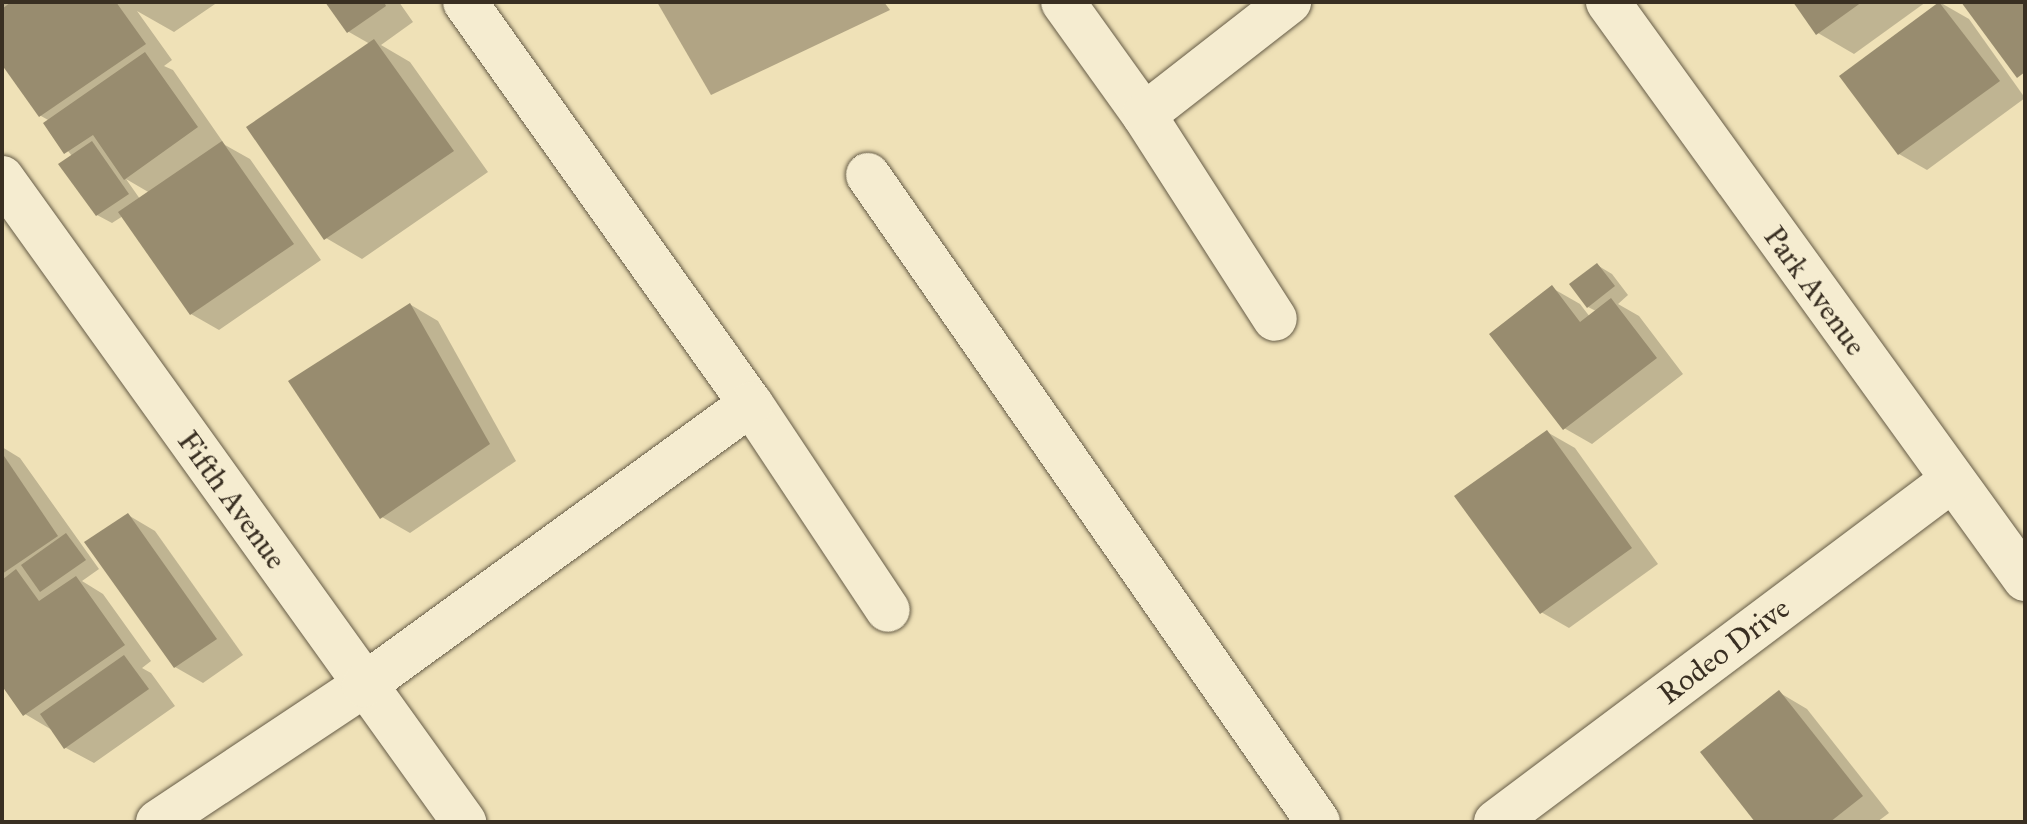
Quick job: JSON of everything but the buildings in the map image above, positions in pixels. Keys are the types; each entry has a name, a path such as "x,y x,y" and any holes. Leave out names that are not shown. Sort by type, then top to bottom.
{"street":[{"path":"465,2 751,404 888,610"},
{"path":"1063,2 1144,115 1275,319"},
{"path":"1144,115 1289,2"},
{"name":"Park Avenue","path":"1608,2 1951,481 2025,579"},
{"path":"868,175 1318,822"},
{"name":"Fifth Avenue","path":"2,178 464,822"},
{"path":"158,822 364,685 751,404"},
{"name":"Rodeo Drive","path":"1496,822 1951,481"}],"shaded area":[{"path":"657,2 884,2 890,10 711,95"}]}
